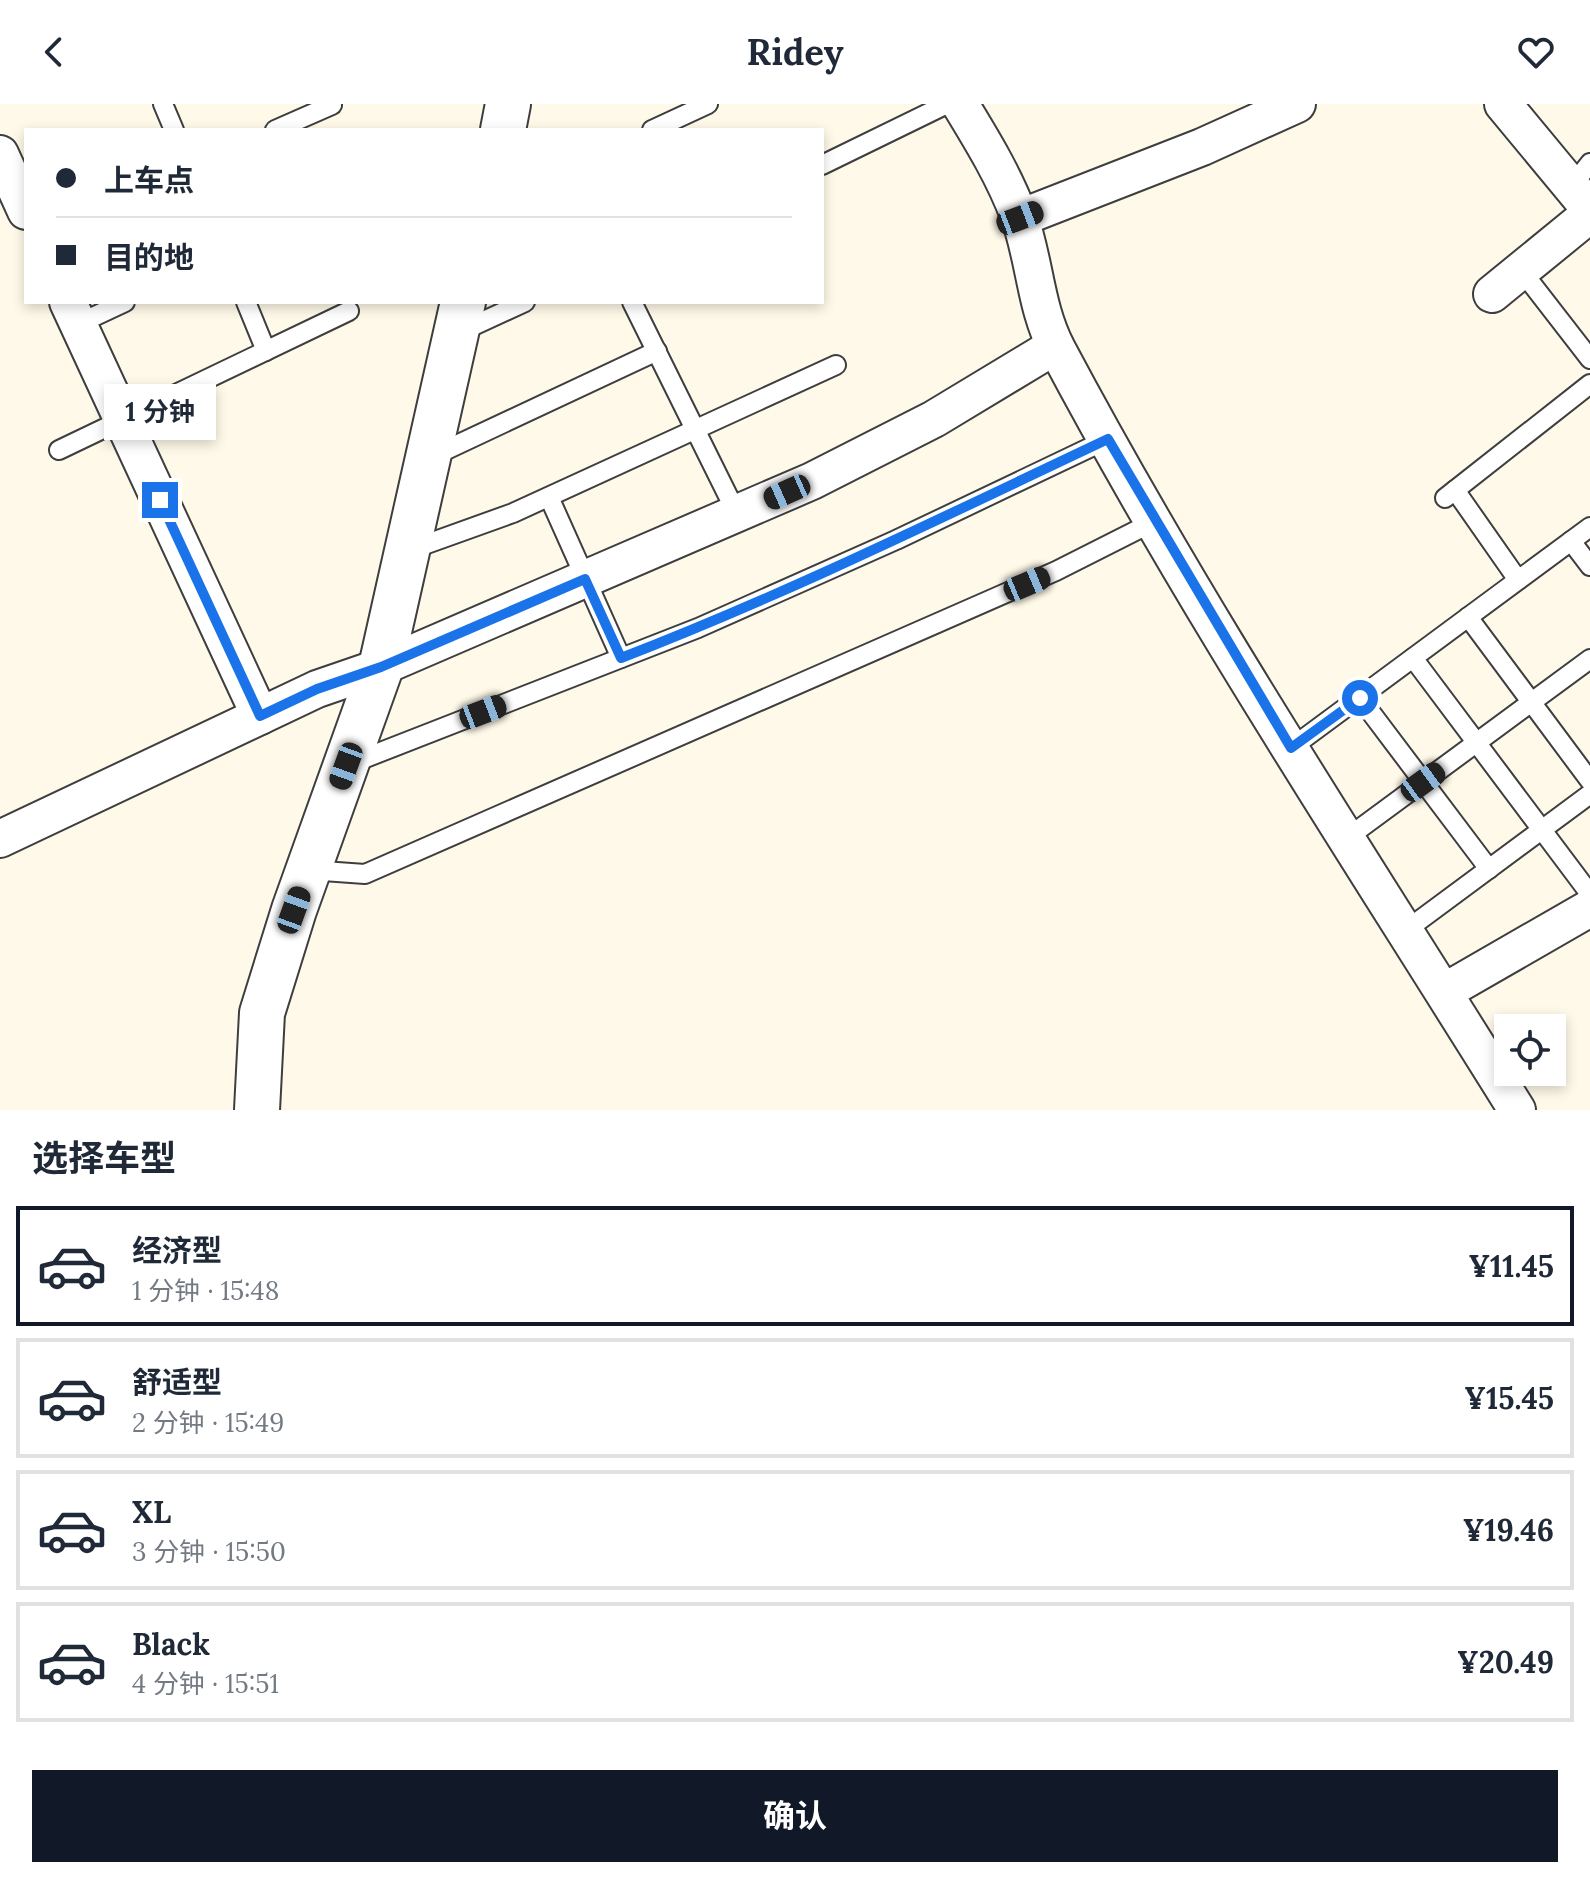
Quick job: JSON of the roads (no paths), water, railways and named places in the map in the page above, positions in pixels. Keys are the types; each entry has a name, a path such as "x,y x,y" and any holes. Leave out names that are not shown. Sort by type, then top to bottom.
{"street":[{"path":"503,128 508,104"},
{"path":"960,104 998,168 1020,218 1036,291 1055,346 1291,748 1517,1110"},
{"path":"1020,218 1202,147 1297,104"},
{"path":"1492,294 1521,270 1585,193 1503,104"},
{"path":"0,154 24,207"},
{"path":"73,313 260,716"},
{"path":"257,1110 262,1013 381,667 459,318"},
{"path":"0,839 317,689 381,667 812,481 934,419 1055,346"},
{"path":"1444,992 1590,908"}],"lane":[{"path":"163,104 173,128"},
{"path":"656,128 708,104"},
{"path":"824,164 947,104"},
{"path":"280,128 332,105"},
{"path":"1521,270 1590,359"},
{"path":"73,313 116,304"},
{"path":"247,304 266,351"},
{"path":"459,318 517,304"},
{"path":"633,304 737,514"},
{"path":"59,450 349,311"},
{"path":"426,459 657,351"},
{"path":"406,552 513,513 836,365"},
{"path":"1518,580 1450,494 1590,384"},
{"path":"346,766 698,628 896,540 1108,439"},
{"path":"549,497 621,658"},
{"path":"309,870 365,874 1056,571 1155,521"},
{"path":"1291,748 1590,527"},
{"path":"1571,541 1590,566"},
{"path":"1468,617 1590,781"},
{"path":"1413,658 1590,894"},
{"path":"1347,838 1590,659"},
{"path":"1360,698 1489,869"},
{"path":"1405,931 1590,794"}]}
